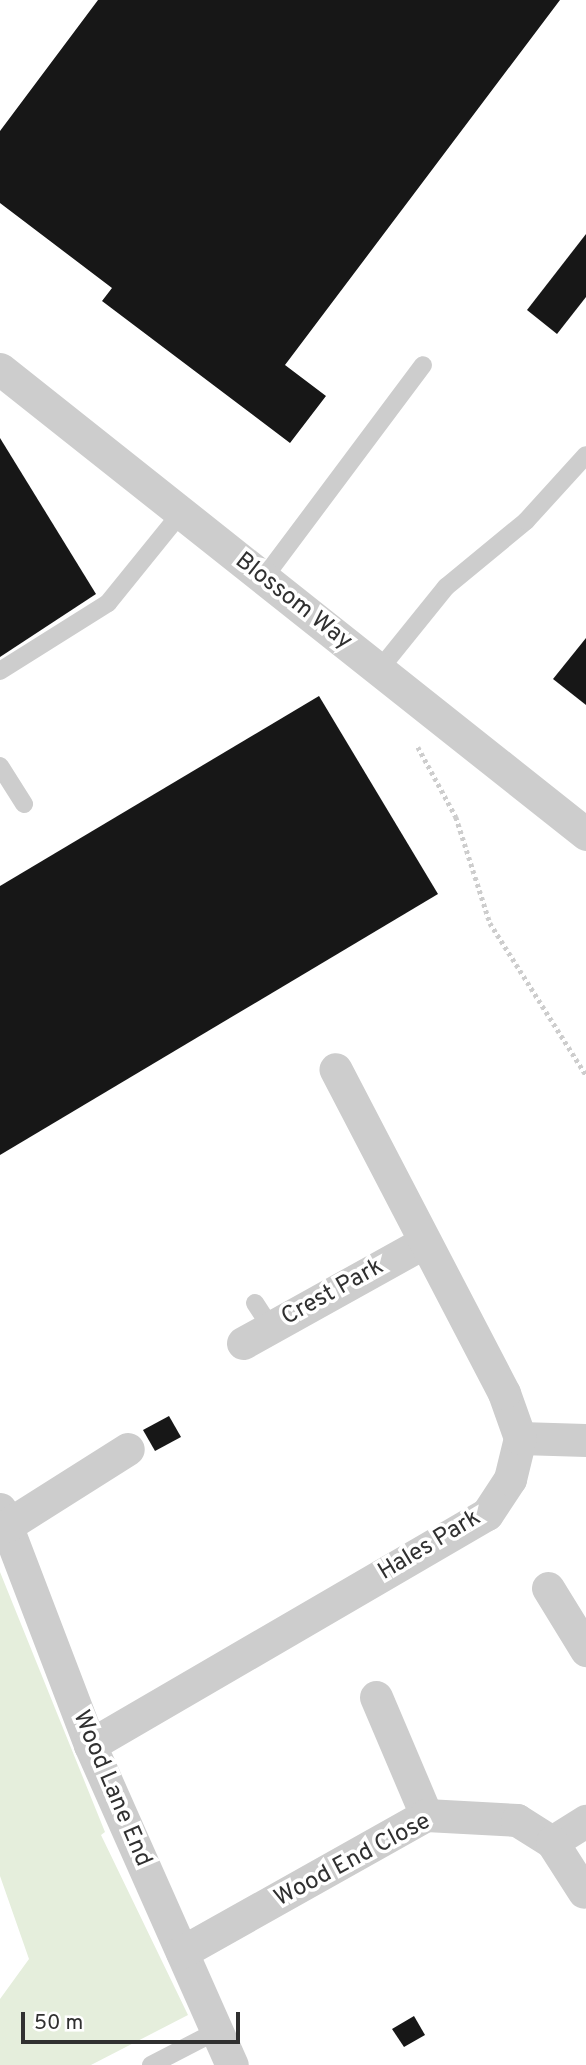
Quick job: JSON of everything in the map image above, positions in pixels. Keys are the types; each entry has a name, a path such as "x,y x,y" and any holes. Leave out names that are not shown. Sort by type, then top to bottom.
{"street":[{"name":"Blossom Way","path":"0,369 586,834"},
{"path":"335,1069 423,1243 504,1393 520,1438 586,1440"},
{"name":"Crest Park","path":"256,1325 423,1243"},
{"name":"Hales Park","path":"90,1745 487,1514 510,1479 520,1438"},
{"path":"3,1517 128,1449"},
{"name":"Wood Lane End","path":"3,1517 90,1745 232,2065"},
{"path":"548,1588 586,1650"},
{"path":"376,1697 397,1737 402,1772 426,1815"},
{"name":"Wood End Close","path":"182,1952 426,1815 517,1820 552,1842 585,1894"},
{"path":"552,1842 586,1821"}],"lane":[{"path":"263,579 424,365"},
{"path":"379,670 446,587 526,521 586,455"},
{"path":"0,671 108,603 180,514"},
{"path":"0,766 24,804"},
{"path":"151,2065 218,2031"}],"path":[{"path":"418,747 456,817 490,923 586,1075"}],"green space":[{"path":"0,1572 105,1832 101,1835 188,2015 91,2065 0,2065 0,1999 29,1959 0,1876"}],"building":[{"path":"98,0 560,0 285,365 326,396 290,443 102,301 112,288 0,203 0,131"},
{"path":"586,234 586,297 557,334 527,310"},
{"path":"0,438 96,594 0,657"},
{"path":"586,638 586,705 553,679"},
{"path":"319,696 438,894 0,1155 0,886"},
{"path":"169,1416 181,1437 155,1451 143,1430"},
{"path":"414,2016 425,2035 404,2047 392,2029"}]}
